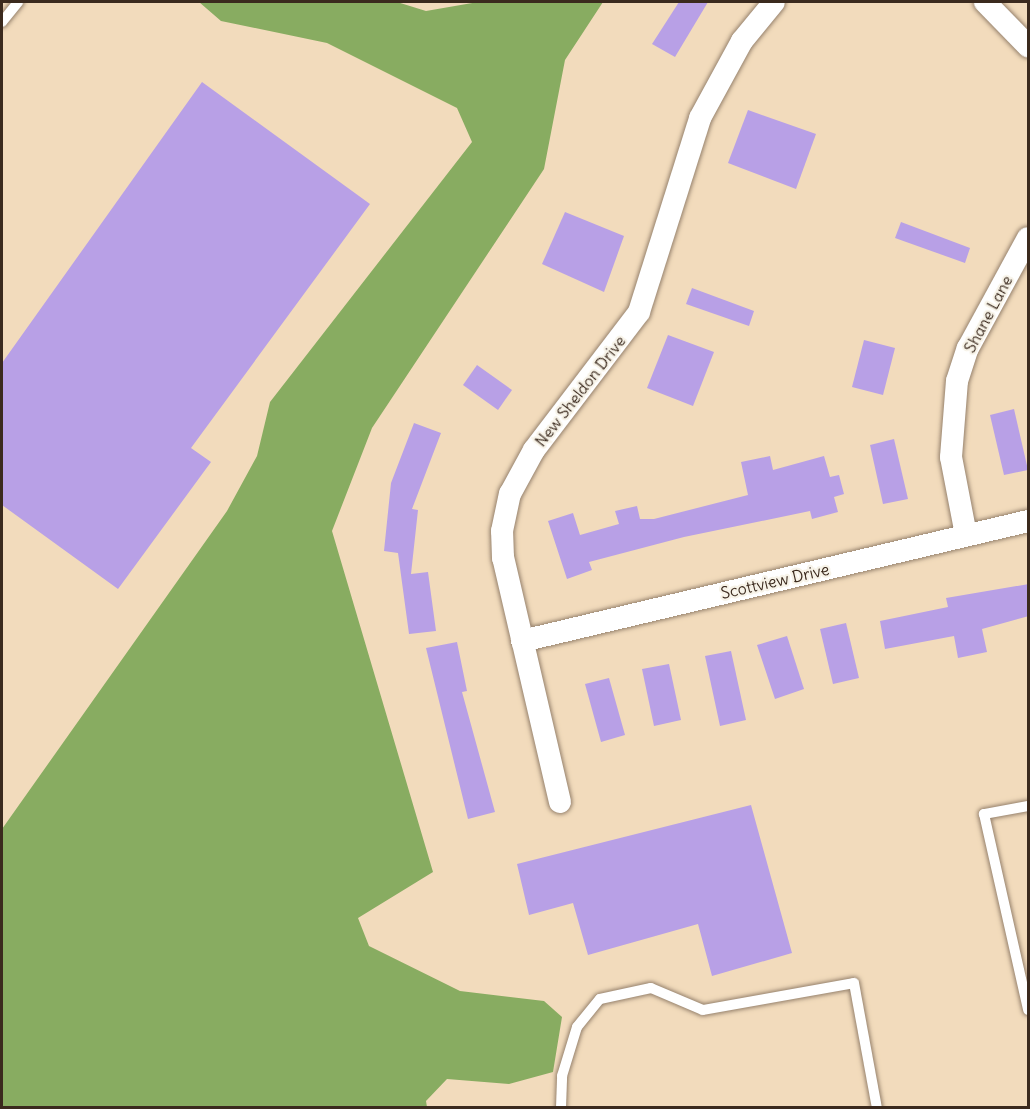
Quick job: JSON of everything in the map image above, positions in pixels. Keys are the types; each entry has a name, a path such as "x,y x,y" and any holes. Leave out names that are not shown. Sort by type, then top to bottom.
{"street":[{"name":"New Sheldon Drive","path":"560,802 503,558 502,531 510,494 534,450 639,312 700,118 742,41 774,2"},
{"path":"985,2 1029,46"},
{"name":"Shane Lane","path":"966,536 951,457 957,381 968,348 1029,238"},
{"name":"Scottview Drive","path":"522,641 1029,521"}],"lane":[{"path":"2,22 18,2"},
{"path":"1029,806 984,814 1029,1010"},
{"path":"561,1107 562,1076 577,1028 600,999 651,988 703,1010 854,983 877,1107"}],"green space":[{"path":"199,2 397,2 426,11 478,2 603,2 565,60 544,169 372,428 332,531 433,872 358,918 369,946 460,991 544,1001 562,1017 553,1072 509,1084 447,1079 426,1101 427,1107 2,1107 2,829 227,511 257,456 270,402 472,142 457,108 327,43 221,21"}],"building":[{"path":"679,2 708,2 675,57 652,44"},
{"path":"202,82 370,204 191,448 211,462 118,589 2,505 2,363"},
{"path":"748,110 816,134 796,189 728,163"},
{"path":"565,212 624,236 604,292 542,264"},
{"path":"901,222 970,248 965,263 895,238"},
{"path":"692,288 754,311 749,326 686,304"},
{"path":"668,335 714,352 693,406 647,388"},
{"path":"864,340 895,348 883,395 852,387"},
{"path":"477,365 512,390 498,410 463,385"},
{"path":"1014,409 1028,470 1004,475 990,415"},
{"path":"414,423 441,433 412,509 418,510 411,574 428,572 436,631 409,634 398,553 384,551 391,483"},
{"path":"894,439 908,499 883,504 870,445"},
{"path":"770,456 773,470 824,456 830,477 839,475 844,494 834,497 838,512 812,519 810,511 684,537 589,562 592,570 567,579 548,521 573,513 580,535 619,524 615,511 637,506 640,519 654,519 748,495 741,462"},
{"path":"1029,584 1029,616 982,629 987,652 958,658 954,636 885,649 880,621 948,607 946,598"},
{"path":"846,623 859,678 833,684 820,629"},
{"path":"787,636 804,689 775,699 757,645"},
{"path":"457,642 467,691 462,692 495,812 468,819 426,648"},
{"path":"731,651 746,720 720,726 705,656"},
{"path":"669,664 681,720 654,726 642,669"},
{"path":"609,678 625,735 601,742 585,684"},
{"path":"751,805 792,953 712,976 698,924 588,955 573,903 529,915 517,864"}]}
